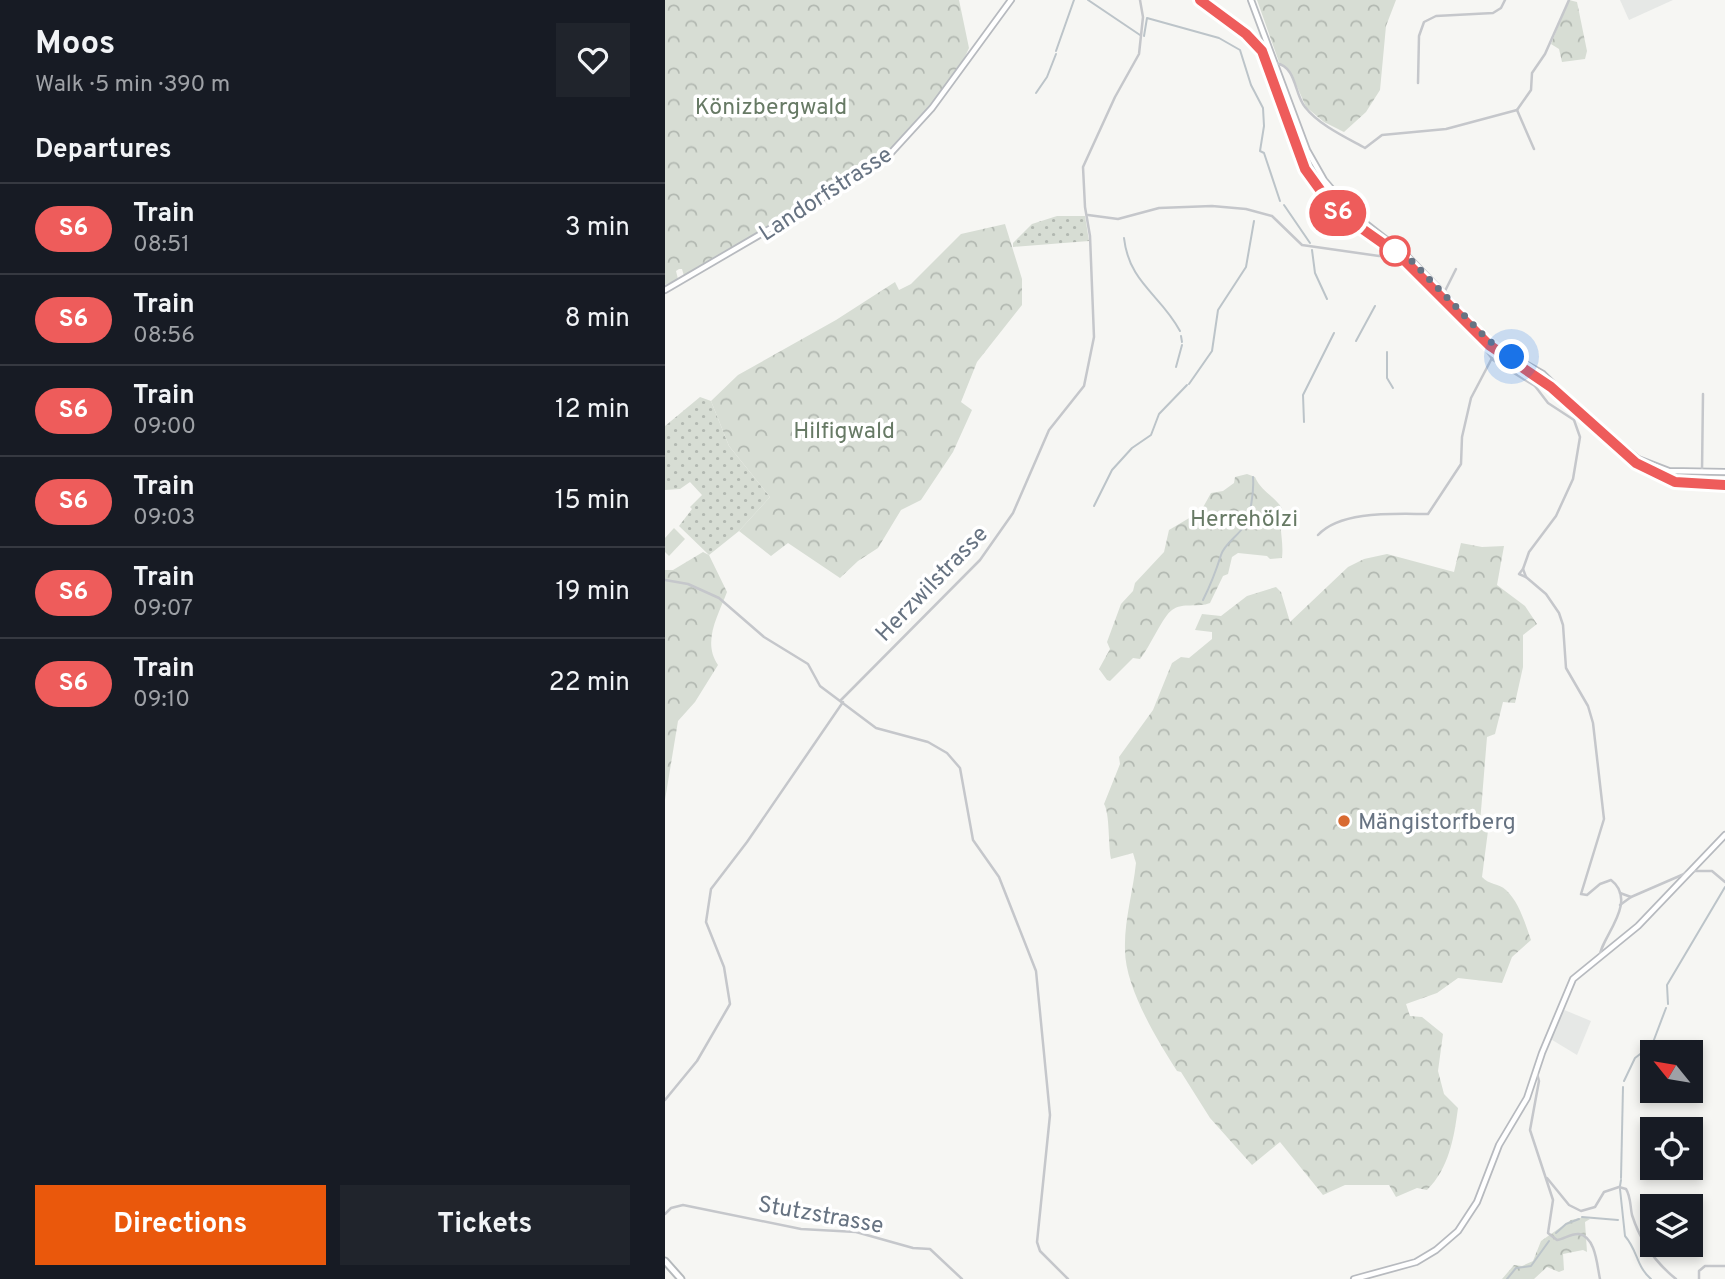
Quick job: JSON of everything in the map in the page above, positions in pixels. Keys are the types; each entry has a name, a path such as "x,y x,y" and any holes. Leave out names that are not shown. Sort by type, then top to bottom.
{"main road":[{"path":"665,1261 681,1279"}],"street":[{"name":"Landorfstrasse","path":"665,290 844,186 889,155 941,97 1011,0"},
{"name":"Herzwilstrasse","path":"665,1100 697,1061 730,1004 724,967 706,922 711,889 747,842 842,701 980,560 1013,513 1049,430 1084,386 1094,337 1083,167 1115,97 1138,59 1143,21 1140,0"},
{"path":"1251,0 1304,143 1331,190 1356,217 1407,256 1496,347 1543,374 1587,417 1642,461 1664,470 1725,472"},
{"path":"1418,83 1419,36 1425,22 1436,16 1487,14 1501,8 1505,0"},
{"path":"1276,63 1286,67 1294,79 1306,109 1365,148 1382,135 1446,130 1517,110 1531,89 1532,72 1543,57 1569,0"},
{"path":"1517,110 1534,149"},
{"path":"1088,215 1118,219 1159,208 1212,206 1246,209 1272,216 1303,245 1379,256 1389,253 1417,274 1506,371 1535,386 1544,400 1574,419 1579,430 1579,444 1570,486 1553,522 1529,552 1519,574 1546,594 1559,614 1563,625 1566,668 1593,719 1604,819 1581,894 1587,895 1609,880 1614,883 1619,893 1620,905 1613,930 1600,950 1600,957"},
{"path":"1444,293 1456,269"},
{"path":"1318,535 1329,524 1362,515 1428,514 1461,464 1462,436 1471,398 1492,358"},
{"path":"1535,386 1543,374"},
{"path":"1702,472 1703,394"},
{"path":"665,580 688,584 719,598 764,637 808,664 820,686 881,731 916,737 935,746 954,760 962,772 973,840 999,877 1035,971 1050,1115 1037,1242 1042,1252 1068,1279"},
{"path":"1354,1279 1416,1262 1455,1234 1477,1202 1500,1145 1527,1098 1571,982 1638,926 1725,835"},
{"path":"1620,905 1631,897 1691,871 1712,871 1725,882"},
{"path":"1619,893 1631,897"},
{"path":"1536,1070 1539,1081 1530,1133 1553,1203 1549,1235 1557,1240 1576,1234 1586,1237 1592,1245 1600,1279"},
{"path":"1544,1176 1569,1205 1581,1211 1595,1208 1604,1192 1619,1187 1626,1189 1634,1219 1646,1244 1676,1279"},
{"name":"Stutzstrasse","path":"665,1214 671,1208 683,1205 797,1229 858,1233 933,1250 962,1279"},
{"path":"1699,1279 1703,1267 1725,1266"}],"shaded area":[{"path":"1199,0 1246,33 1263,51 1273,72 1306,168 1334,208 1400,252 1493,348 1542,377 1634,461 1675,480 1725,482 1725,486 1675,483 1633,463 1549,387 1488,346 1398,254 1333,210 1304,169 1261,52 1245,34"},
{"path":"1620,0 1673,0 1629,20"},
{"path":"1562,1009 1591,1021 1577,1055 1549,1038"}],"green space":[{"name":"Könizbergwald","path":"665,0 959,0 969,48 960,67 927,112 891,150 816,200 690,273 684,276 682,269 679,269 676,271 678,279 665,285"},
{"path":"1257,0 1396,0 1386,26 1380,90 1366,112 1344,132 1324,122 1306,107 1292,75 1279,62"},
{"path":"1569,0 1577,2 1587,51 1585,59 1562,62 1559,49 1551,44"},
{"path":"1057,216 1085,216 1089,241 1013,247 1013,243 1032,224"},
{"name":"Hilfigwald","path":"1005,224 1022,279 1022,305 977,362 961,402 972,410 953,452 921,500 901,510 878,548 858,561 840,578 788,543 771,556 739,531 770,497 729,446 711,401 738,375 836,320 895,282 899,290 911,284 961,234"},
{"path":"700,397 711,401 729,446 770,497 739,531 709,555 679,526 692,509 690,507 702,495 690,482 680,489 665,490 665,426"},
{"name":"Herrehölzi","path":"1247,474 1255,477 1260,486 1282,508 1282,558 1270,559 1267,556 1238,553 1232,557 1228,574 1223,576 1210,603 1181,606 1172,610 1140,659 1133,658 1110,681 1107,680 1099,669 1110,649 1107,642 1121,604 1133,591 1135,583 1164,552 1169,530 1201,511 1211,493 1223,491 1234,483 1235,477"},
{"path":"674,528 685,539 669,556 665,552 665,538"},
{"path":"1461,543 1482,547 1504,546 1497,585 1525,606 1537,624 1523,635 1523,667 1515,703 1503,702 1495,734 1487,737 1480,823 1489,823 1482,877 1503,888 1515,900 1531,940 1512,957 1502,983 1458,978 1437,993 1406,1004 1410,1016 1422,1017 1443,1034 1438,1071 1444,1094 1458,1108 1449,1152 1441,1172 1427,1190 1417,1188 1396,1197 1389,1185 1345,1185 1323,1195 1280,1142 1252,1165 1210,1118 1152,1029 1136,996 1126,965 1127,917 1136,863 1133,853 1111,859 1104,804 1120,764 1119,757 1153,710 1172,663 1181,657 1189,658 1212,639 1212,632 1195,630 1202,614 1221,616 1247,596 1276,587 1281,592 1290,622 1348,567 1364,559 1387,554 1454,572"},
{"path":"703,552 709,555 727,592 711,638 713,656 718,665 695,702 678,721 665,800 665,570 673,570"},
{"path":"1584,1217 1590,1219 1585,1222 1587,1252 1583,1250 1563,1254 1564,1270 1559,1272 1547,1267 1534,1279 1502,1279 1514,1265 1522,1266 1533,1261 1541,1241 1571,1220"}],"waterway":[{"path":"1056,51 1074,0"},
{"path":"1088,0 1140,35"},
{"path":"1144,36 1147,18 1219,38 1240,50 1251,85 1263,108 1264,126 1260,151 1264,153 1280,201"},
{"path":"1036,93 1047,77 1056,54"},
{"path":"1284,205 1310,243"},
{"path":"1189,384 1212,351 1218,310 1246,267 1254,221"},
{"path":"1124,238 1127,253 1139,278 1180,331"},
{"path":"1312,250 1315,273 1327,299"},
{"path":"1356,341 1375,306"},
{"path":"1304,422 1303,395 1334,333"},
{"path":"1181,336 1182,342"},
{"path":"1176,367 1182,345"},
{"path":"1387,352 1387,378 1393,388"},
{"path":"1094,506 1112,470 1132,448 1151,435 1159,414 1187,385"},
{"path":"1203,600 1223,551 1248,518 1253,477"},
{"path":"1668,1004 1667,985 1725,887"},
{"path":"1624,1081 1635,1058 1652,1045 1666,1008"},
{"path":"1621,1178 1623,1087"},
{"path":"1620,1186 1621,1180"},
{"path":"1620,1189 1625,1236 1642,1269 1651,1279"},
{"path":"1582,1217 1618,1220"},
{"path":"1556,1233 1566,1224 1579,1219"},
{"path":"1507,1279 1516,1268 1531,1266 1549,1241"}],"railway":[{"path":"1200,0 1246,34 1262,52 1305,169 1334,209 1398,254 1493,349 1547,384 1633,461 1675,482 1725,485"}],"train":[{"name":"S6","path":"1200,0 1246,34 1262,51 1272,72 1305,169 1318,191 1334,209 1409,263 1489,345 1551,387 1592,427 1636,463 1675,482 1698,486 1725,485"}],"place":[{"name":"Mängistorfberg","path":"1344,821"}],"route":[{"path":"1395,251 1397,247 1488,340 1512,357"}]}
